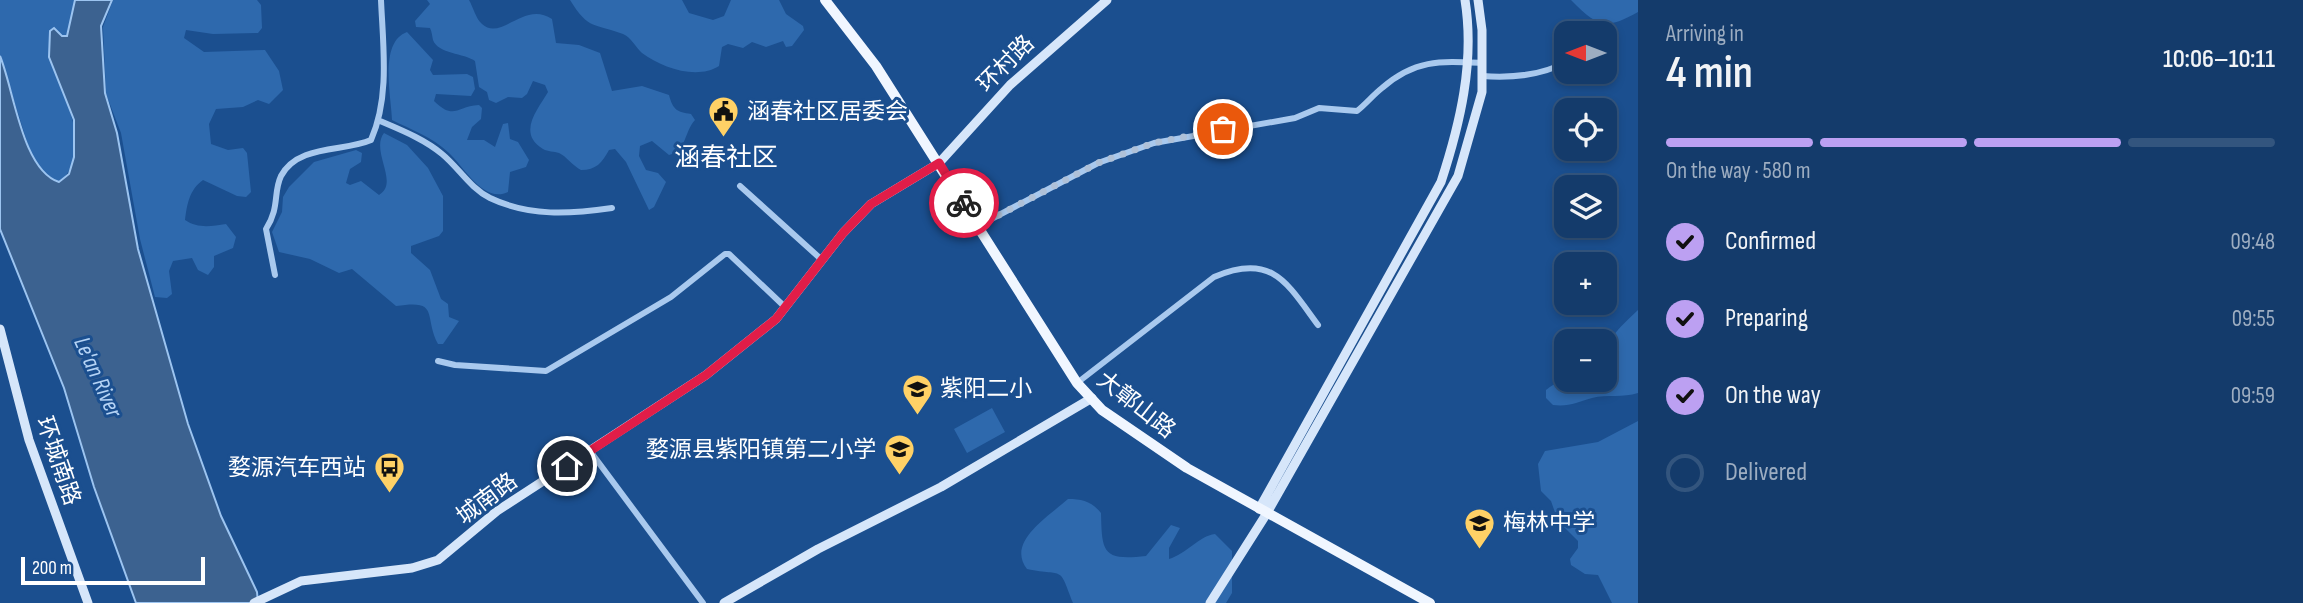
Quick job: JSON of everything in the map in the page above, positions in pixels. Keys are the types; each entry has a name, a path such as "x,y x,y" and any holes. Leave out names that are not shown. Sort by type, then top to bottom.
{"main road":[{"name":"大鄣山路","path":"825,0 870,57 1077,383 1102,410 1187,468 1430,603"}],"street":[{"path":"275,275 266,229 276,213 280,178 287,168 304,157 334,147 372,140 380,121 384,52 381,0"},
{"name":"环村路","path":"939,163 1010,85 1107,0"},
{"path":"1263,511 1441,182 1455,137 1467,62 1468,19 1465,0"},
{"path":"1210,603 1458,176 1482,92 1478,0"},
{"path":"978,226 1098,163 1154,143 1295,118 1310,110 1357,111 1406,71 1443,60 1482,63"},
{"path":"1482,76 1508,78 1533,74 1554,66"},
{"path":"380,121 417,137 443,154 472,186 490,198 548,215 612,208"},
{"name":"城南路","path":"254,603 301,581 426,566 449,552 497,510 706,375 776,319 822,260 871,204 939,163"},
{"path":"740,186 822,260"},
{"path":"438,360 455,365 546,371 671,297 725,254 729,254 785,307"},
{"path":"1077,383 1214,277 1241,267 1273,272 1283,278 1318,325"},
{"name":"环城南路","path":"0,329 12,384 29,440 88,603"},
{"path":"724,603 818,549 941,487 1092,398"},
{"path":"590,451 703,603"}],"shaded area":[{"path":"0,0 75,0 67,36 62,36 54,28 50,31 52,66 70,112 76,143 69,171 59,182 48,178 34,164 0,56"},
{"path":"113,0 257,0 261,5 262,28 258,33 213,34 186,30 184,38 204,52 265,50 279,71 283,90 269,104 258,100 243,107 216,109 209,124 211,144 228,150 243,148 247,153 251,192 246,197 237,196 203,180 195,188 188,203 185,220 200,226 226,224 236,237 233,248 214,256 214,267 208,275 198,270 192,258 173,261 169,271 172,294 167,298 155,297 140,239 121,133 106,94 103,27"},
{"path":"427,0 469,0 480,22 489,28 497,28 532,14 542,14 552,19 556,43 579,45 600,53 612,91 642,86 669,95 676,109 691,114 695,120 675,153 669,155 652,141 640,146 639,156 646,170 658,173 666,182 654,207 649,210 626,162 615,149 609,150 595,167 581,170 562,154 545,150 535,143 530,128 535,113 548,92 545,85 533,81 522,98 508,97 496,103 489,100 487,92 479,87 475,61 440,48 433,40 430,28 416,27 415,21 430,4"},
{"path":"570,0 682,0 689,13 713,20 724,16 731,0 779,0 786,14 803,26 804,30 792,46 786,47 783,41 766,47 752,42 743,48 728,44 722,47 719,66 690,72 659,63 642,53 626,35 588,21"},
{"path":"1571,0 1638,0 1638,12 1617,22 1597,21"},
{"path":"407,32 433,60 430,70 433,75 467,74 473,77 475,89 471,96 436,94 434,101 451,111 479,105 482,108 481,119 472,127 467,140 484,140 495,147 503,124 508,123 510,139 518,142 529,160 526,167 510,172 508,192 499,194 483,189 443,148 422,134 392,120 390,58 398,38"},
{"path":"384,133 407,145 428,168 443,196 443,231 439,236 411,246 411,253 430,270 441,299 448,304 449,317 459,321 443,344 438,344 425,308 410,304 396,306 352,269 339,273 310,259 279,252 272,232 282,212 283,197 289,187 314,162 356,150 362,153 361,162 350,169 346,183 350,185 361,181 379,195 385,190 387,183 380,149"},
{"path":"1638,310 1638,393 1598,397 1569,405 1553,405 1546,398 1546,390 1554,384 1554,392 1617,392 1617,331"},
{"path":"992,408 1005,432 967,453 954,429"},
{"path":"1638,421 1638,603 1612,603 1598,575 1585,574 1571,565 1570,559 1578,548 1578,541 1558,521 1551,501 1541,491 1538,464 1545,451 1598,442"},
{"path":"1068,499 1086,502 1101,513 1104,545 1107,551 1121,557 1146,556 1171,525 1180,528 1169,548 1169,559 1203,538 1215,534 1232,551 1232,593 1226,603 1073,603 1059,574 1027,569 1022,559 1025,540"}],"water":[{"name":"Le'an River","path":"75,0 112,0 101,26 105,93 117,133 138,249 188,424 221,516 257,592 258,603 136,603 94,487 64,388 0,229 0,56 28,146 46,175 59,182 69,174 74,157 74,120 49,57 50,31 54,28 62,36 67,36"}],"way so far":[{"path":"964,203 978,226 1098,163 1154,143 1223,129"}],"place":[{"name":"涵春社区居委会","path":"724,139"},
{"name":"紫阳二小","path":"917,416"},
{"name":"婺源县紫阳镇第二小学","path":"899,477"},
{"name":"婺源汽车西站","path":"389,495"},
{"name":"梅林中学","path":"1480,550"}],"district":[{"name":"涵春社区","path":"726,158"}],"route":[{"path":"567,466 706,375 776,319 843,233 871,204 939,163 964,203"}]}
